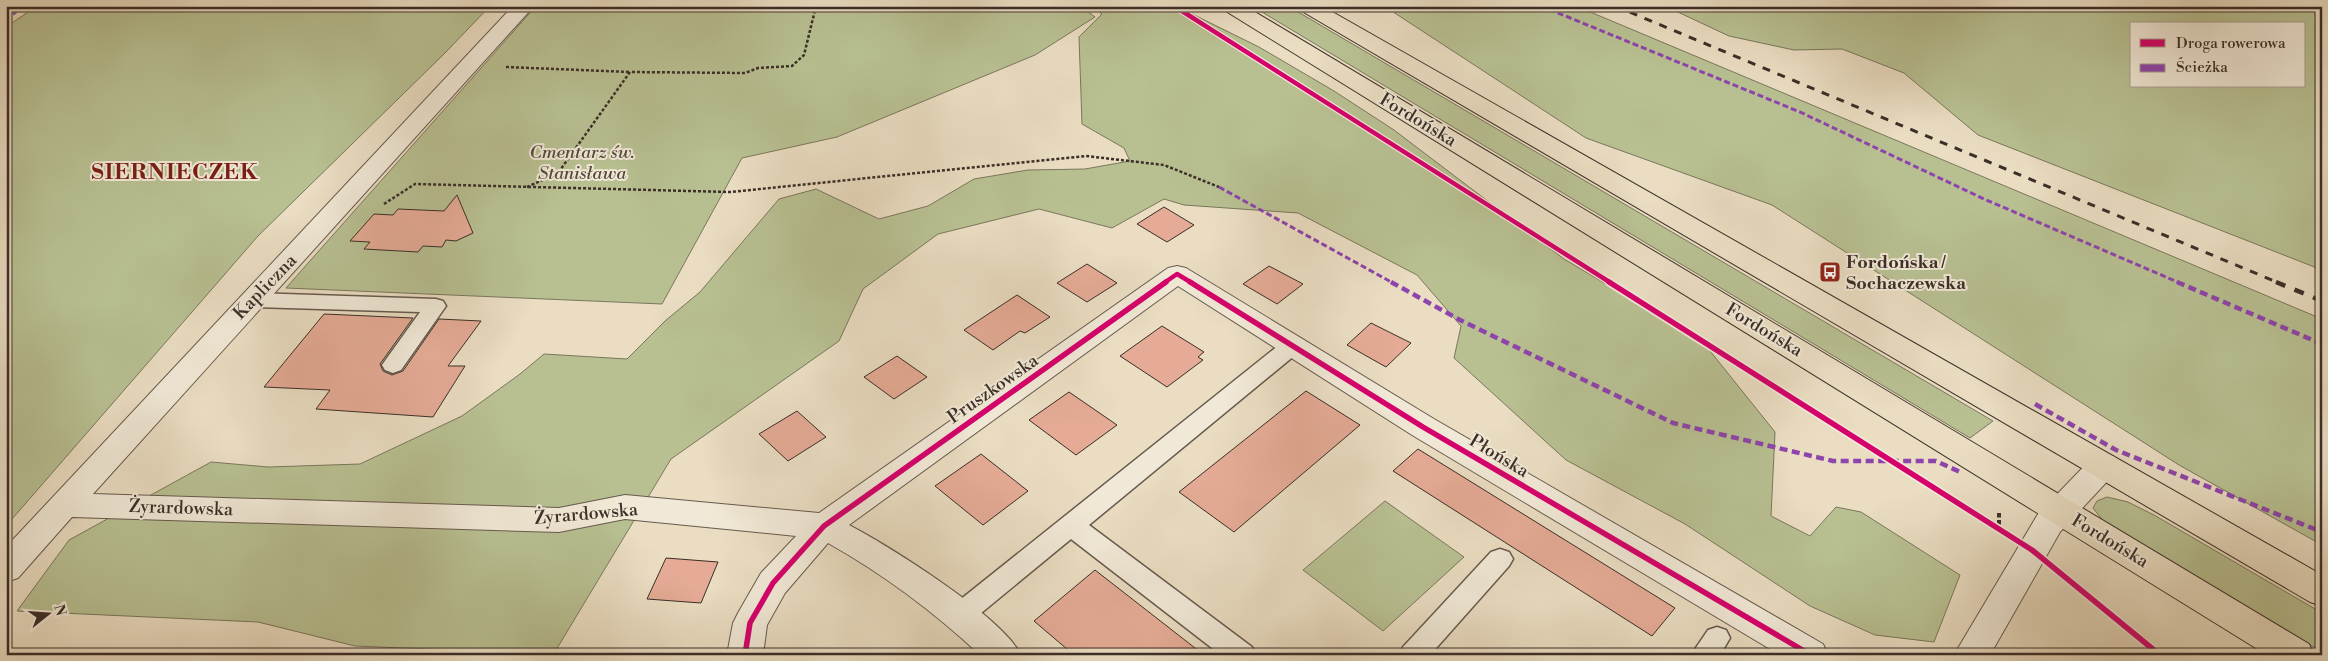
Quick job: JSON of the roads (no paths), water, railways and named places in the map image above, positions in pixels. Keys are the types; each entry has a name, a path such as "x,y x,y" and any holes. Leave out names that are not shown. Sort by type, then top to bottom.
{"main road":[{"name":"Fordońska","path":"1231,6 2296,655"},
{"path":"1307,6 2322,592"}],"street":[{"name":"Kapliczna","path":"6,569 252,300 329,221 524,6"},
{"name":"Płońska","path":"1177,274 1432,432 1810,655"},
{"name":"Pruszkowska","path":"745,655 750,623 773,583 824,526 1177,274"},
{"path":"1971,655 2049,523 2104,465"},
{"name":"Żyrardowska","path":"64,505 558,520 625,507 824,526 868,550 960,615 1004,655"}],"lane":[{"path":"252,300 436,306 393,365"},
{"path":"960,615 1292,346"},
{"path":"1070,524 1242,655"},
{"path":"1413,655 1500,559"}],"railway":[{"path":"1615,6 2279,283"},
{"path":"2276,282 2322,301"}],"place":[{"name":"Fordońska / Sochaczewska","path":"1830,272"}],"district":[{"name":"SIERNIECZEK","path":"175,172"}],"park label":[{"name":"Cmentarz św. Stanisława","path":"582,162"}]}
